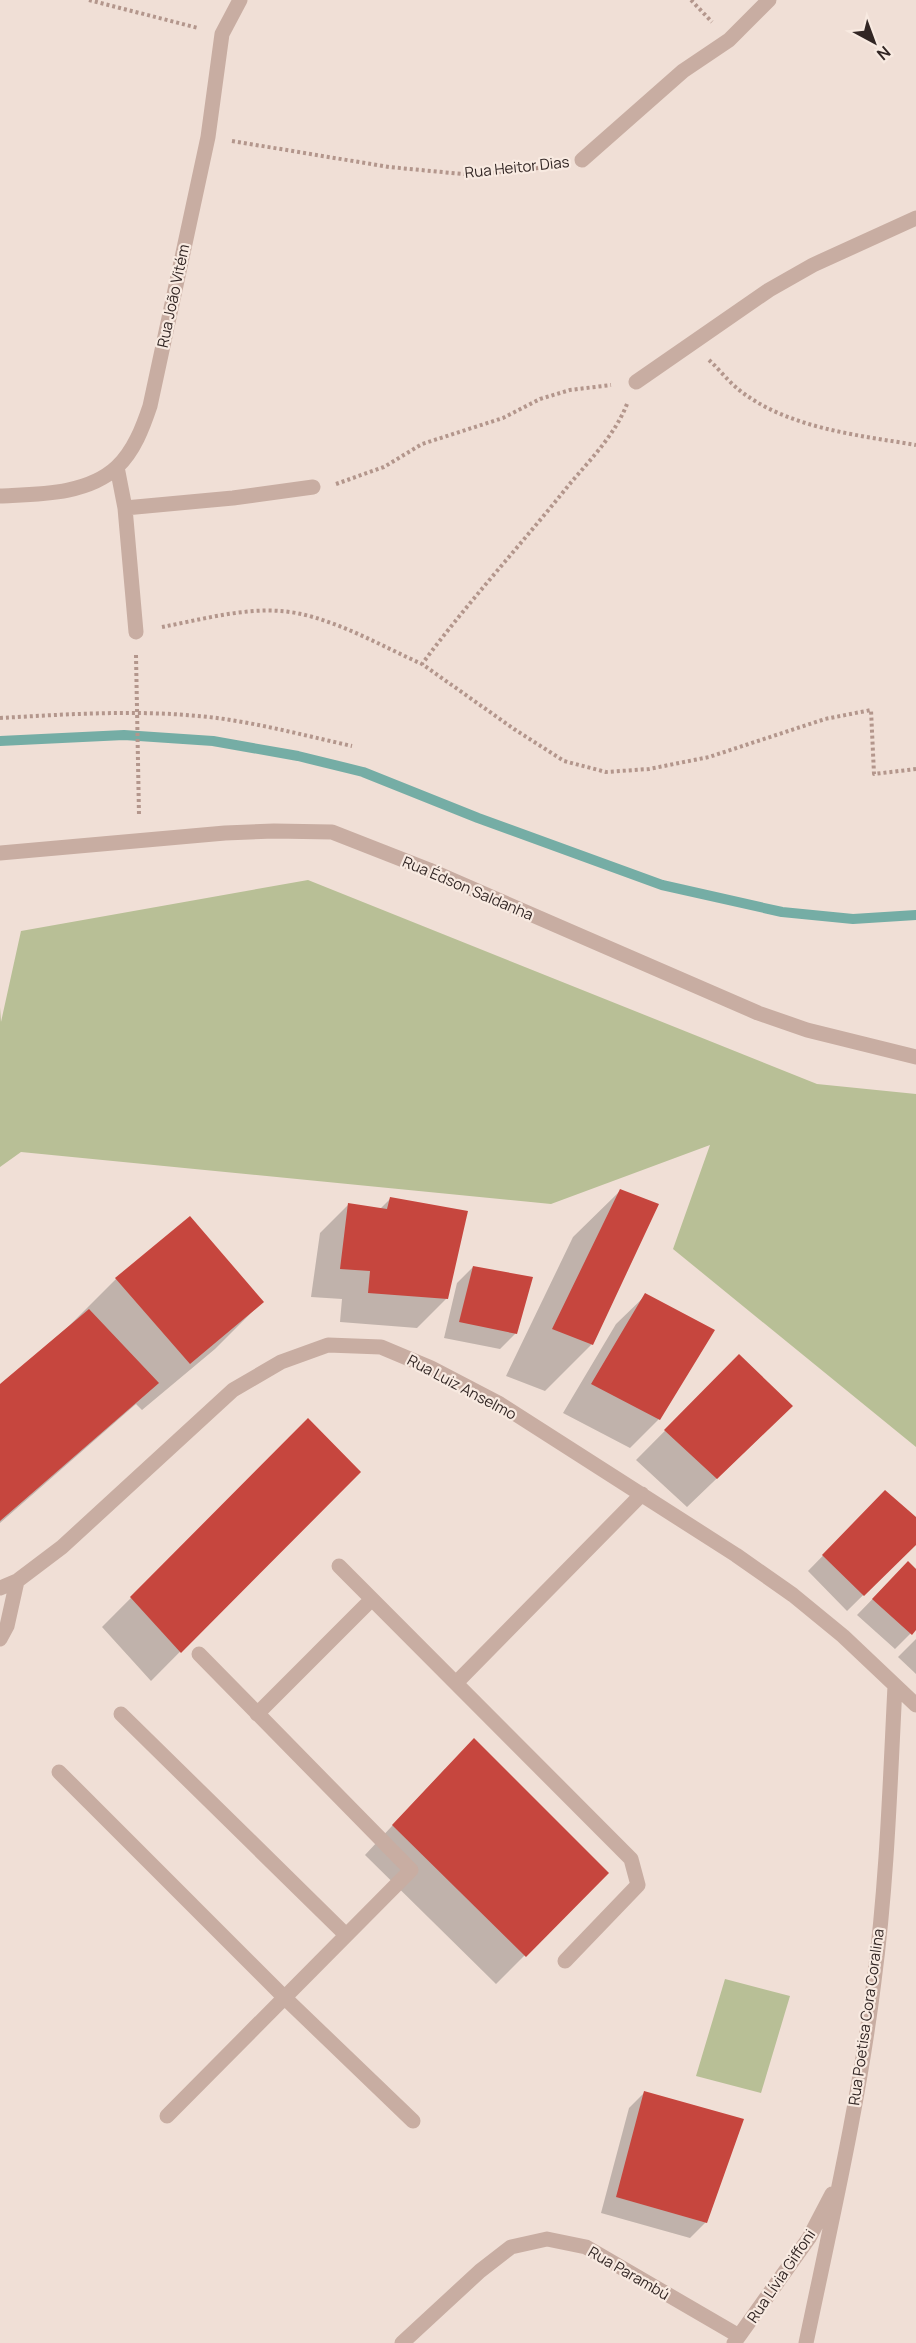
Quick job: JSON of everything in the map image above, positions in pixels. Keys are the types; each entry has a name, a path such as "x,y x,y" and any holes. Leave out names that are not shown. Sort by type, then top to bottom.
{"street":[{"name":"Rua João Vitém","path":"0,496 43,494 80,486 99,479 117,466 138,437 150,406 207,137 222,34 240,0"},
{"name":"Rua Heitor Dias","path":"582,160 675,78 729,40 769,0"},
{"path":"636,382 769,290 813,265 916,218"},
{"path":"117,466 124,508 136,632"},
{"path":"124,508 313,488"},
{"name":"Rua Édson Saldanha","path":"0,853 139,840 274,831 332,832 429,870 758,1013 807,1030 916,1057"},
{"name":"Rua Luiz Anselmo","path":"0,1588 17,1581 62,1547 233,1390 281,1362 328,1345 381,1347 431,1368 500,1404 736,1554 843,1636 916,1705"},
{"path":"456,1683 642,1494"},
{"path":"339,1566 631,1859 638,1885 565,1961"},
{"path":"0,1639 7,1626 17,1581"},
{"path":"257,1714 372,1599"},
{"path":"166,2116 411,1870 199,1654"},
{"name":"Rua Poetisa Cora Coralina","path":"806,2343 841,2175 874,1981 888,1828 896,1686"},
{"path":"121,1714 346,1935"},
{"path":"59,1772 285,1998 413,2121"},
{"name":"Rua Lívia Giffoni","path":"737,2340 809,2238 841,2175"},
{"name":"Rua Parambú","path":"402,2343 480,2271 511,2247 547,2239 586,2247 737,2340"}],"path":[{"path":"89,0 222,34"},
{"name":"Rua Heitor Dias","path":"207,137 389,167 473,175 560,166 582,160"},
{"path":"692,342 738,390 770,408 819,428 916,445"},
{"path":"313,488 345,482 384,467 422,444 503,418 540,399 570,390 636,382 623,414 609,436 453,623 422,664"},
{"path":"139,840 136,632 235,614 279,610 309,615 422,664 564,761 606,772 649,769 709,757 825,719 871,710 874,774 916,769"},
{"path":"0,718 138,714 216,718 352,746"}],"green space":[{"path":"308,880 817,1084 916,1094 916,1447 673,1249 710,1145 551,1204 21,1152 0,1167 0,1007 1,1022 21,931"},
{"path":"725,1979 790,1996 761,2093 696,2076"}],"building":[{"path":"620,1189 659,1204 593,1345 552,1329"},
{"path":"390,1197 468,1211 448,1299 368,1293 370,1271 340,1269 348,1203 387,1209"},
{"path":"190,1216 264,1302 190,1364 115,1278"},
{"path":"473,1266 533,1277 517,1334 459,1322"},
{"path":"645,1293 715,1330 660,1420 591,1384"},
{"path":"89,1309 159,1383 0,1521 0,1384"},
{"path":"739,1354 793,1406 717,1479 664,1430"},
{"path":"308,1418 361,1472 181,1653 130,1597"},
{"path":"885,1490 916,1517 916,1545 864,1596 822,1555"},
{"path":"908,1561 916,1569 916,1630 912,1635 872,1599"},
{"path":"474,1738 609,1873 526,1957 392,1825"},
{"path":"644,2091 744,2119 707,2223 616,2197"}],"waterway":[{"path":"0,741 124,735 213,741 298,756 363,772 478,818 662,885 782,912 853,919 916,915"}]}
